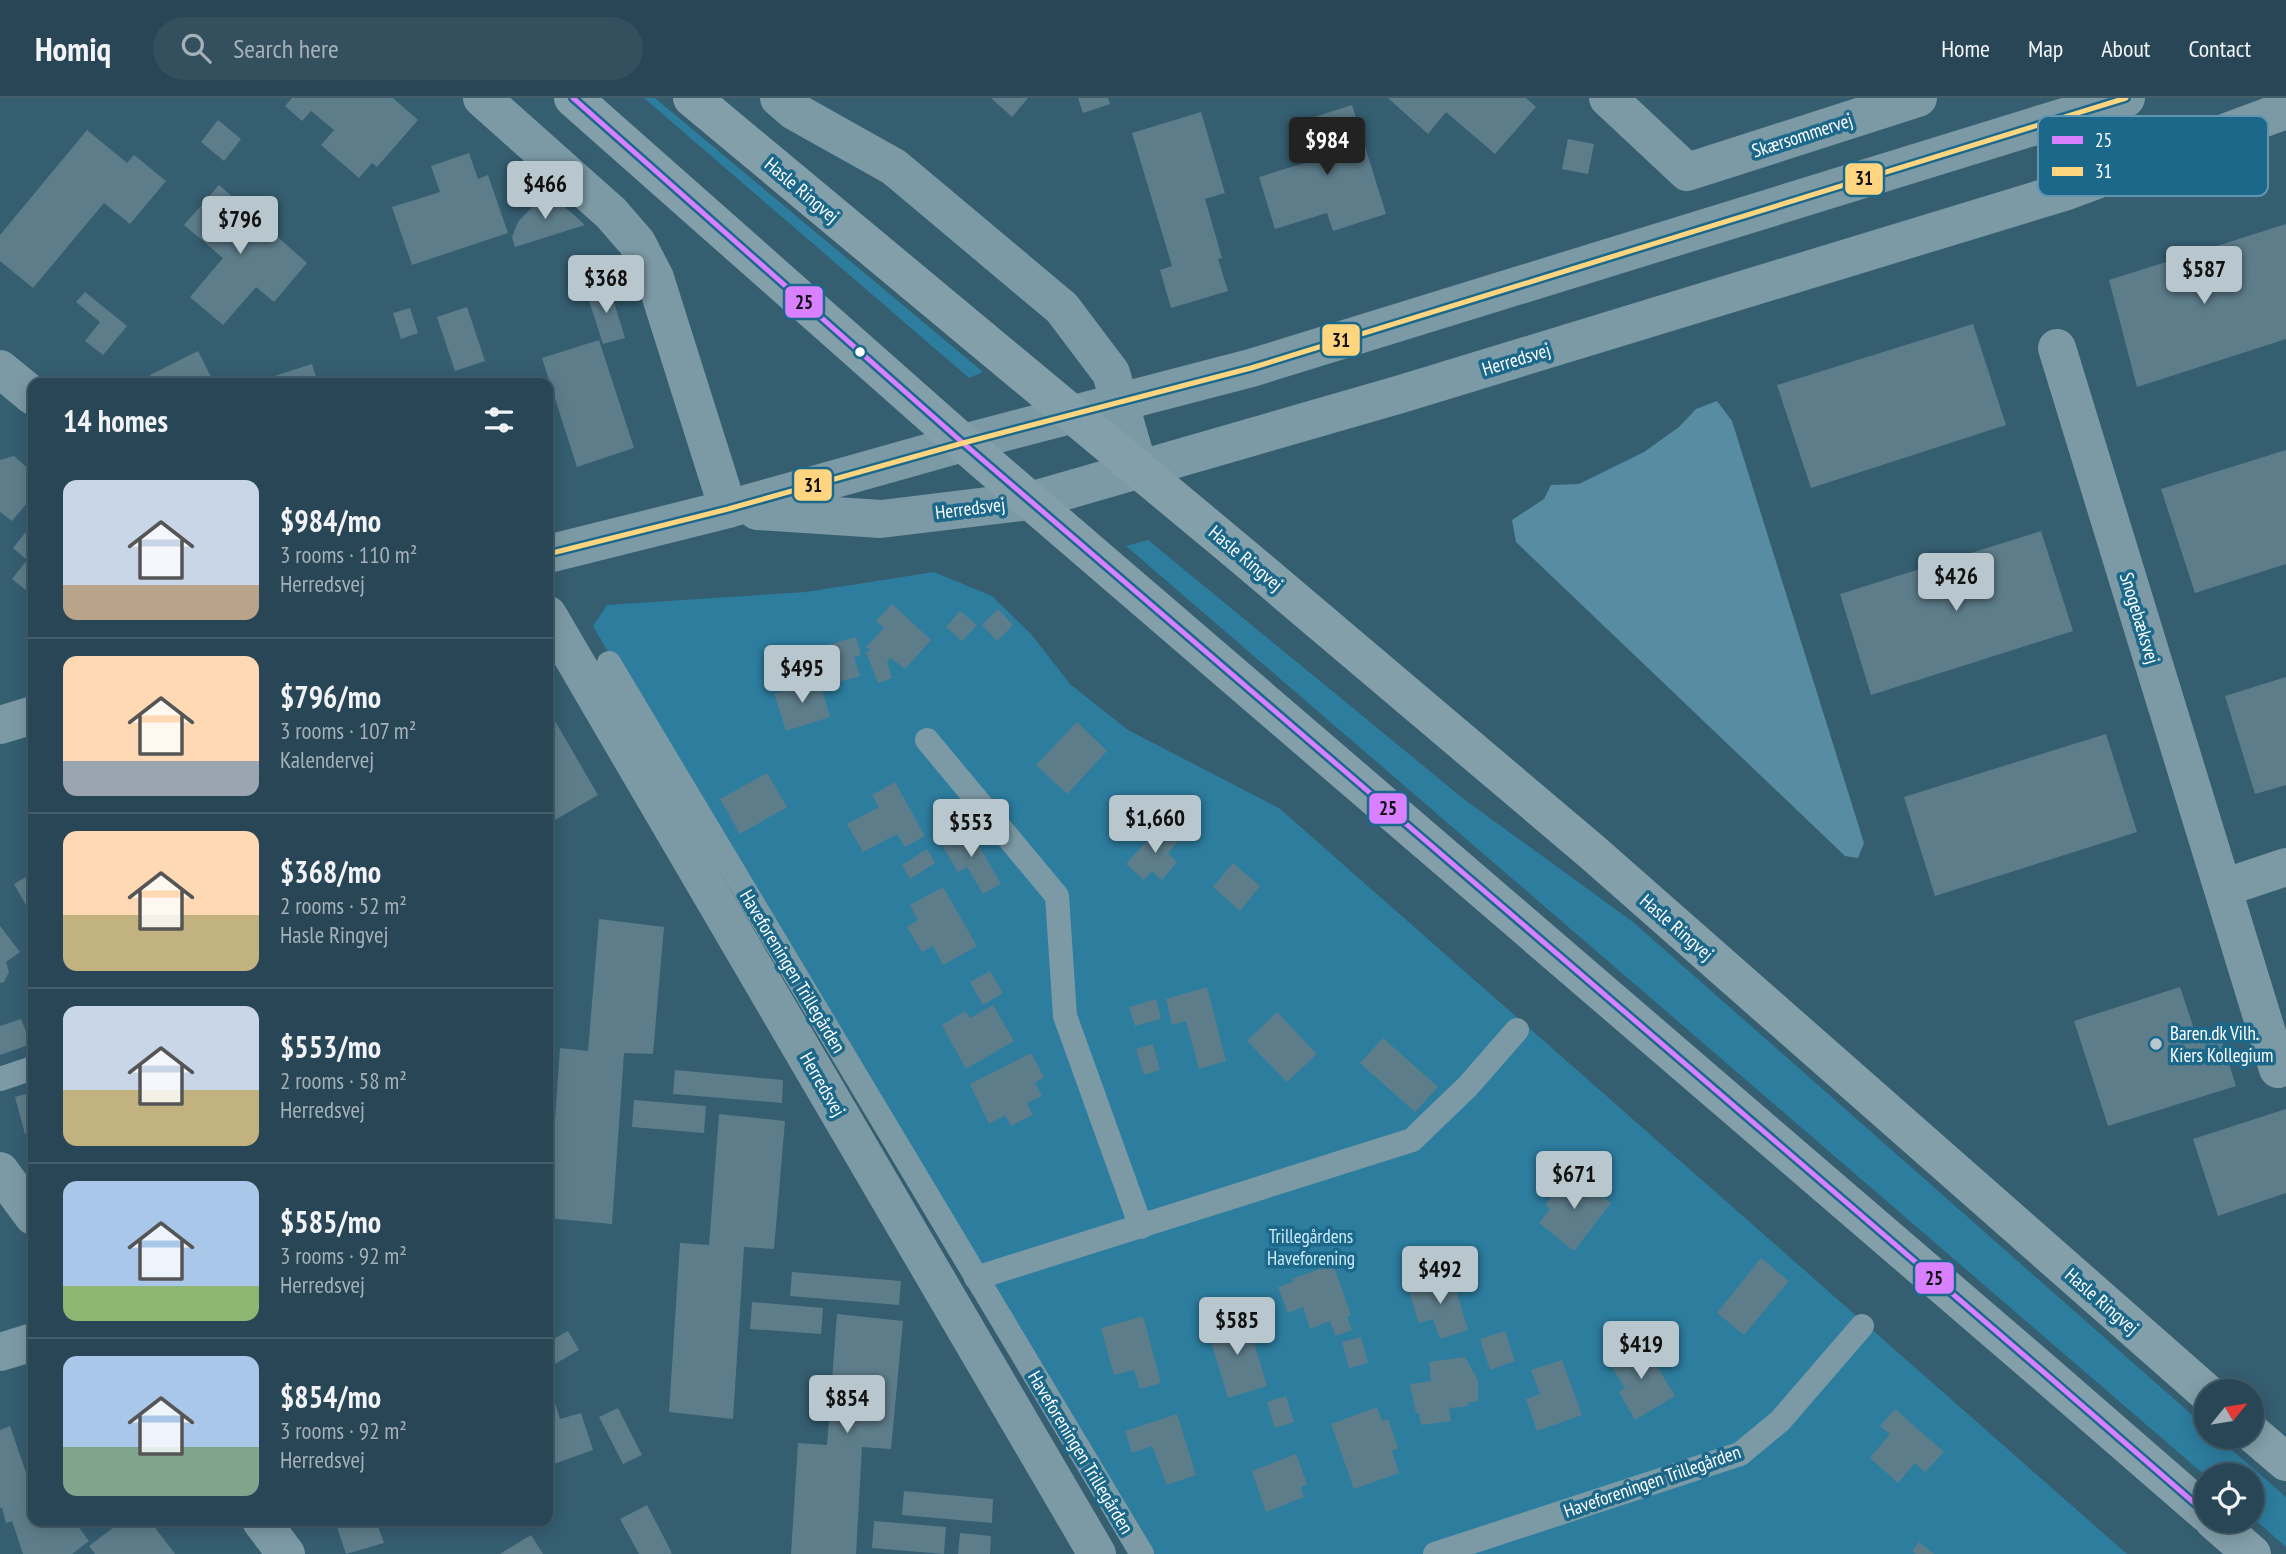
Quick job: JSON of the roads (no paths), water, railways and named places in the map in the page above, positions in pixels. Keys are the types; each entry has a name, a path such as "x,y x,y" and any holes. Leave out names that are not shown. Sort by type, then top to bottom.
{"main road":[{"path":"573,98 963,443 2194,1503"},
{"name":"Hasle Ringvej","path":"692,98 1591,851 2194,1382"},
{"path":"2264,1443 2286,1462"},
{"path":"2228,1533 2252,1554"}],"street":[{"path":"482,98 611,213 636,243 655,278 728,509"},
{"path":"779,98 794,111 894,167 1062,308 1111,373 1139,470"},
{"name":"Skærsommervej","path":"1608,98 1687,172 1918,98"},
{"name":"Herredsvej","path":"2068,116 2126,98"},
{"name":"Herredsvej","path":"2268,117 2286,110"},
{"name":"Herredsvej","path":"553,554 1251,368 2038,125"},
{"name":"Herredsvej","path":"728,509 881,519 1030,501 1401,394 2051,196"},
{"name":"Snogebæksvej","path":"2057,348 2278,1069"},
{"path":"0,369 28,392"},
{"name":"Herredsvej","path":"553,624 1097,1554"},
{"path":"0,725 28,717"},
{"path":"2223,888 2286,867"},
{"path":"0,1171 28,1209"},
{"path":"0,1352 28,1344"},
{"path":"265,1526 286,1554"}],"lane":[{"name":"Haveforeningen Trillegården","path":"609,663 1142,1554"},
{"path":"926,740 1057,896 1066,1016 1141,1227"},
{"path":"976,1278 1412,1140 1468,1086 1517,1030"},
{"path":"0,1079 28,1070"},
{"name":"Haveforeningen Trillegården","path":"1435,1554 1740,1454 1780,1421 1862,1326"}],"place":[{"name":"Baren.dk Vilh. Kiers Kollegium","path":"2156,1044"}],"park label":[{"name":"Trillegårdens Haveforening","path":"1311,1247"}]}
